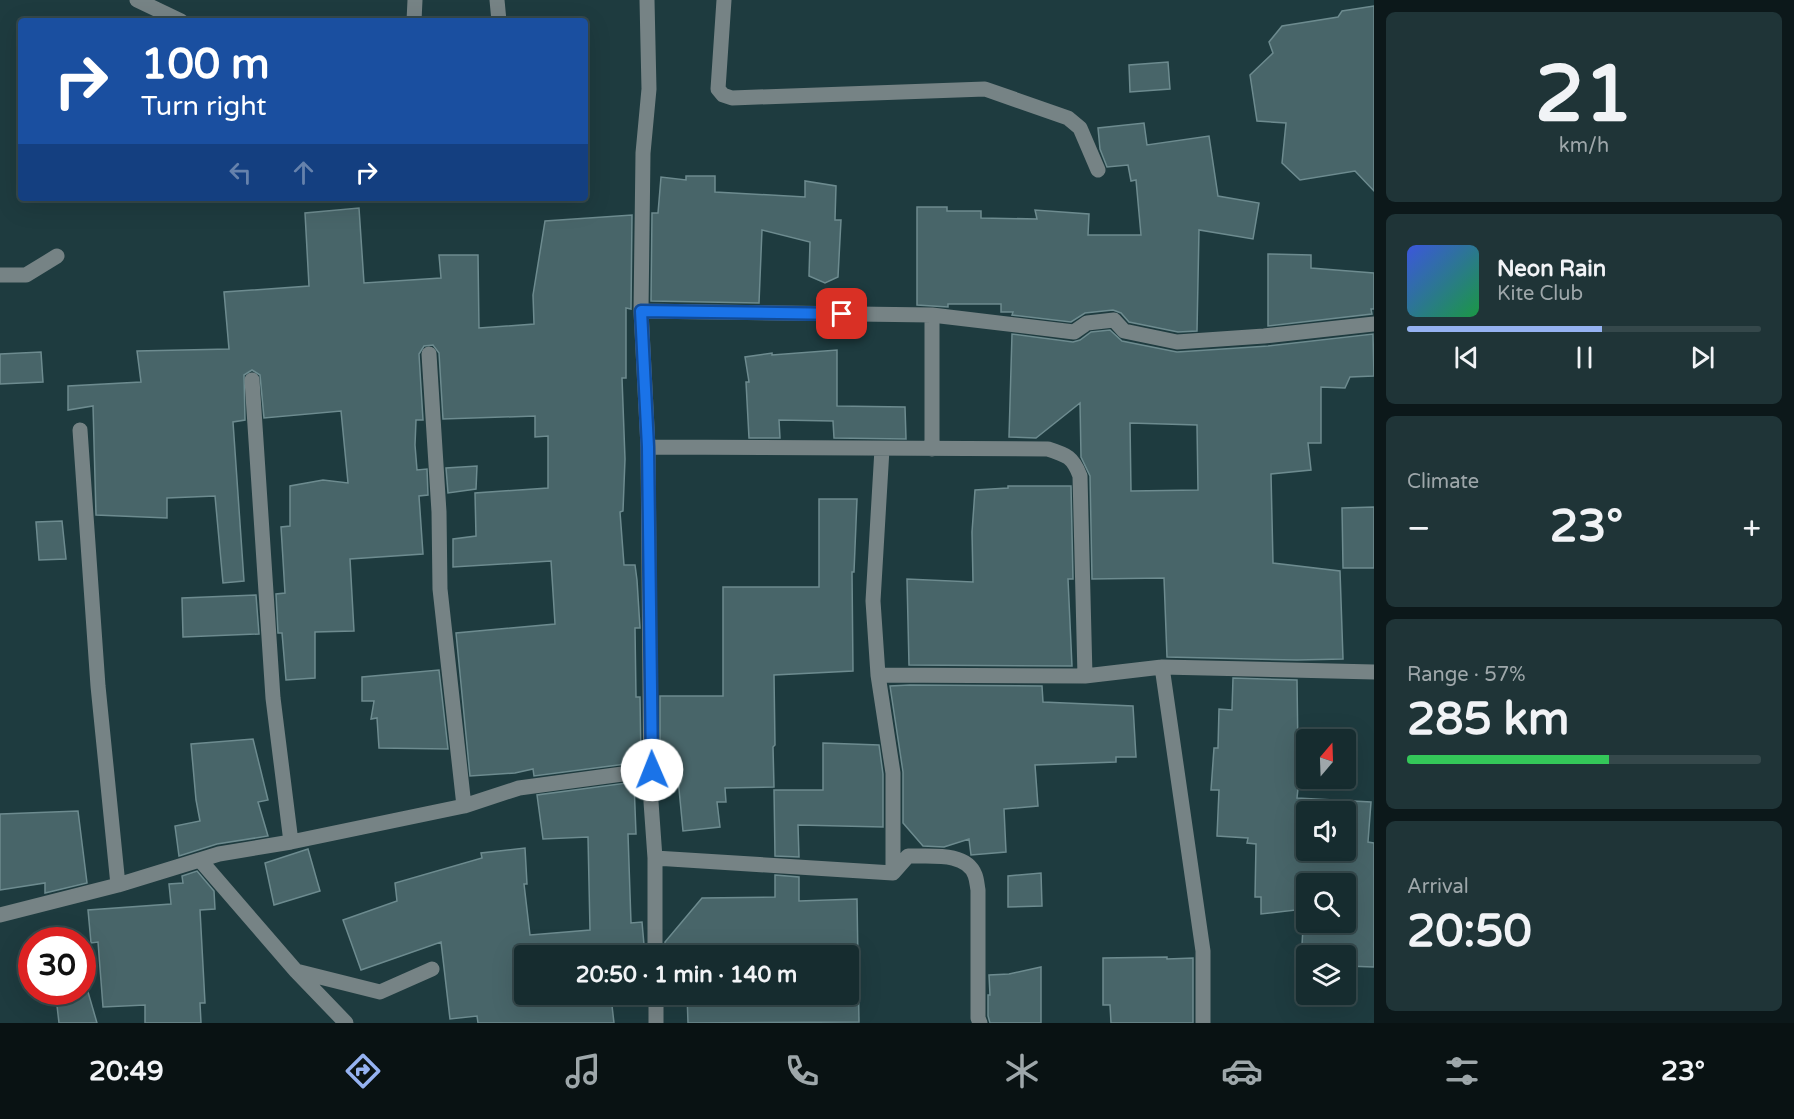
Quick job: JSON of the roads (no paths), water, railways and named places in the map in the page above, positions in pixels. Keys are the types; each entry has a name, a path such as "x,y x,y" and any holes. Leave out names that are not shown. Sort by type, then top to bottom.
{"street":[{"path":"137,0 175,18"},
{"path":"414,18 415,0"},
{"path":"497,0 499,18"},
{"path":"647,0 648,89 643,153 641,311 648,447 651,802 655,945"},
{"path":"724,0 718,89 723,95 732,98 985,89 1068,118 1080,128 1098,170"},
{"path":"0,275 26,275 57,256"},
{"path":"641,311 932,315 1074,332 1087,323 1114,320 1125,331 1177,342 1264,336 1374,324"},
{"path":"932,315 932,449"},
{"path":"429,354 439,512 440,589 464,806"},
{"path":"252,380 273,698 291,842"},
{"path":"80,430 98,686 118,885"},
{"path":"648,447 1048,449 1066,455 1075,462 1080,476 1084,676"},
{"path":"882,449 873,601 878,675 893,773 893,873"},
{"path":"878,675 1084,676 1162,667 1374,672"},
{"path":"1162,667 1203,951 1203,1023"},
{"path":"0,915 118,885 219,854 291,842 464,806 519,788 652,770"},
{"path":"893,873 908,856 947,857 963,862 975,873 978,890 978,1018 981,1023"},
{"path":"654,858 893,873"},
{"path":"200,860 296,971 346,1023"},
{"path":"296,971 380,992 432,969"},
{"path":"656,1005 656,1023"}]}
